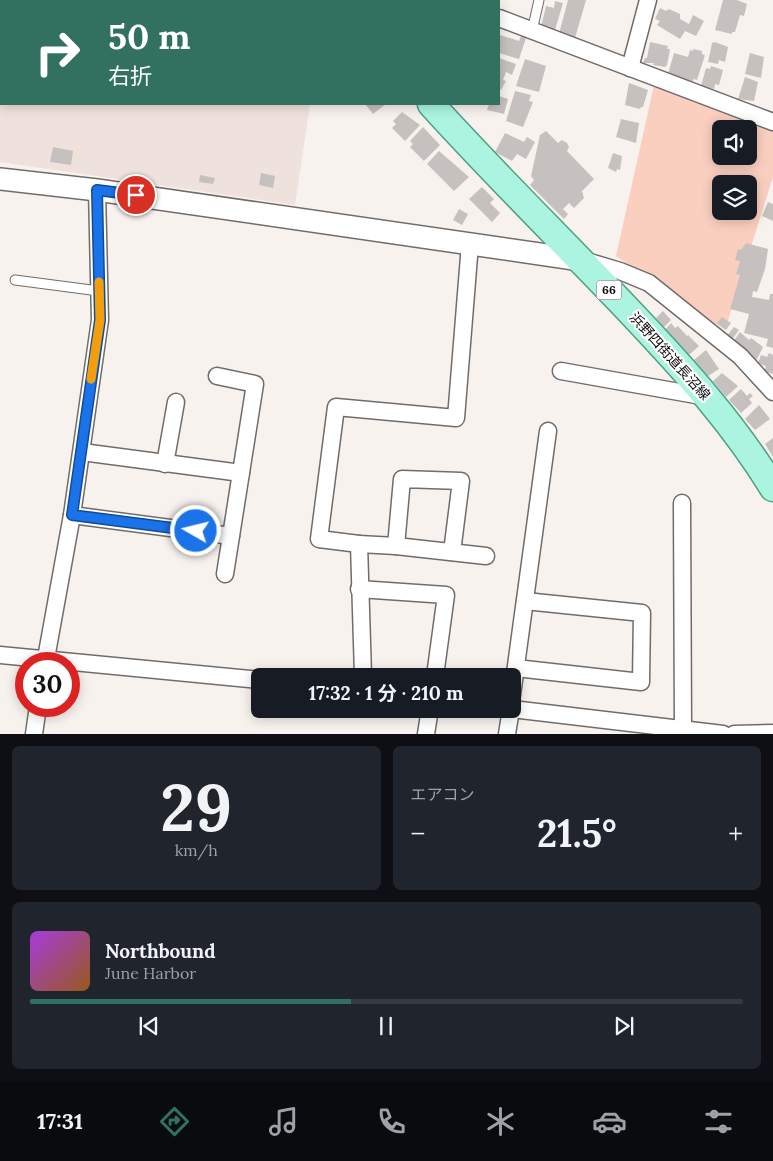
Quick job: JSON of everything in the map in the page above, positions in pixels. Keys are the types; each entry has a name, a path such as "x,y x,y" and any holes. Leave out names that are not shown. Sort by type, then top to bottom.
{"main road":[{"name":"浜野四街道長沼線","path":"432,105 581,260 707,397 751,453 773,488"}],"street":[{"path":"630,68 648,0"},
{"path":"500,18 773,122"},
{"path":"0,179 97,190 581,260 620,271 649,283 740,356 773,392"},
{"path":"48,652 82,452 100,320 97,190"},
{"path":"470,244 456,418 336,407 319,539 486,556"},
{"path":"561,371 707,397"},
{"path":"218,376 255,384 225,574"},
{"path":"165,464 176,402"},
{"path":"516,668 548,431"},
{"path":"82,452 241,473"},
{"path":"396,546 402,478 461,481 452,552"},
{"path":"682,503 683,729"},
{"path":"72,515 231,536"},
{"path":"360,544 359,589 363,668"},
{"path":"359,589 446,595 436,668"},
{"path":"521,669 641,682 642,613 525,601"},
{"path":"0,655 15,657"},
{"path":"80,665 251,679"},
{"path":"521,711 613,727 683,729 723,734"},
{"path":"34,734 36,717"},
{"path":"426,734 429,718"},
{"path":"507,734 510,718"},
{"path":"734,734 773,733"}],"lane":[{"path":"532,31 540,0"},
{"path":"15,280 99,290"}],"shaded area":[{"path":"654,85 747,120 712,120 712,165 757,165 757,124 773,130 773,177 725,330 616,256"},
{"path":"0,105 310,105 295,205 0,162"}],"building":[{"path":"568,0 586,0 575,38 559,34"},
{"path":"723,0 737,0 747,4 744,16 740,15 735,32 732,32 732,34 715,30"},
{"path":"555,1 563,3 555,30 541,27 546,6 554,8"},
{"path":"660,8 666,11 669,9 680,14 680,19 689,24 693,15 704,21 696,36 685,31 680,39 657,25 660,21 655,19"},
{"path":"522,34 527,35 519,59 500,53 500,35 519,41"},
{"path":"650,42 668,46 667,49 670,49 665,67 653,65 654,63 643,63 645,58 647,58"},
{"path":"715,42 728,47 725,62 719,60 718,64 708,62 712,43"},
{"path":"693,49 702,51 702,54 705,55 697,80 693,79 693,82 668,74 674,53 688,57 690,50 693,51"},
{"path":"750,53 764,57 761,78 745,74"},
{"path":"500,58 516,64 512,75 506,72 503,80 506,81 501,90"},
{"path":"525,59 546,66 539,92 516,86"},
{"path":"711,66 723,70 719,85 715,84 714,89 701,86 706,68 710,69"},
{"path":"745,77 758,82 754,101 738,99"},
{"path":"629,83 648,90 643,107 640,109 625,105"},
{"path":"515,91 531,95 529,101 533,102 523,127 506,121"},
{"path":"500,96 508,99 504,114 487,110 489,105 500,105"},
{"path":"366,105 385,105 373,114"},
{"path":"402,112 420,125 405,141 392,128 396,124 393,121"},
{"path":"621,119 639,123 636,143 616,137"},
{"path":"423,127 440,145 424,161 410,147 413,144 410,141"},
{"path":"546,131 558,143 562,140 567,143 569,147 567,151 594,179 582,191 584,198 574,208 569,203 563,209 568,214 564,219 530,185 534,180 531,176 540,135"},
{"path":"505,133 524,142 527,137 535,142 526,159 517,154 512,161 495,152"},
{"path":"53,147 73,151 71,165 50,162"},
{"path":"439,151 469,177 454,191 427,164"},
{"path":"613,153 622,156 620,170 617,169 616,172 608,168"},
{"path":"261,173 275,176 273,188 259,185"},
{"path":"200,175 215,178 213,184 199,182"},
{"path":"482,187 494,199 490,203 500,213 492,222 469,199"},
{"path":"768,202 773,204 773,221 762,216"},
{"path":"459,209 468,214 462,225 453,220"},
{"path":"746,243 768,249 765,269 757,292 753,291 752,297 769,300 770,294 773,294 773,348 766,346 768,339 744,333 749,314 730,309 740,275 736,274 740,261 735,260 738,249 741,250"},
{"path":"663,311 671,320 664,327 656,318"},
{"path":"722,317 731,323 726,330 717,323"},
{"path":"671,323 675,328 678,326 699,346 689,355 669,333 668,335 664,331"},
{"path":"734,327 739,330 731,341 726,337"},
{"path":"740,332 749,340 751,338 763,347 756,361 733,342"},
{"path":"706,350 719,369 708,376 694,360"},
{"path":"769,353 773,355 773,374 764,371 766,366 758,363 761,355 767,357"},
{"path":"722,373 738,386 726,397 713,381"},
{"path":"741,389 747,396 750,393 753,396 749,399 752,403 741,413 729,400"},
{"path":"759,405 770,419 755,430 745,419"},
{"path":"773,438 773,457 765,444"}],"slow traffic":[{"path":"91,379 100,320 99,282"}],"route":[{"path":"136,195 97,190 100,320 72,515 196,531"}]}
